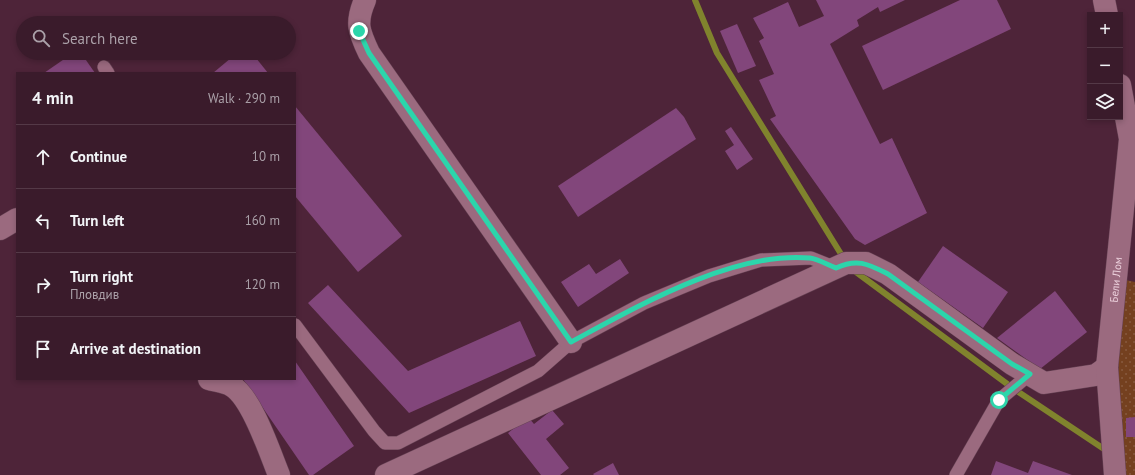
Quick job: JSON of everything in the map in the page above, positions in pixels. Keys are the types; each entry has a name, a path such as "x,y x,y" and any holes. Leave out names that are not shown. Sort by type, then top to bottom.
{"street":[{"path":"364,0 360,11 359,31 369,53 571,342"},
{"path":"1104,0 1106,12"},
{"name":"Бели Лом","path":"1115,475 1108,367 1130,139 1123,101"},
{"path":"0,229 16,220"},
{"path":"398,472 462,438 846,263 866,262 888,274 1012,364 1044,383 1096,375 1108,367"},
{"path":"211,380 232,386 244,399 258,423 279,475"}],"lane":[{"path":"296,326 384,443 398,443 538,371 571,342 644,303 709,276 761,260 811,258 836,268"},
{"path":"956,475 999,400 1030,374"}],"shaded area":[{"path":"1116,278 1135,282 1135,475 1115,475"}],"building":[{"path":"816,0 905,0 880,12 878,7 857,20 859,26 830,44 880,144 892,138 927,213 865,245 855,239 770,119 776,116 759,80 774,74 759,41 764,38 753,18 788,2 799,27 824,16"},
{"path":"960,0 997,0 1011,29 883,90 862,46"},
{"path":"737,24 756,66 738,73 720,31"},
{"path":"63,60 86,60 94,72 45,72"},
{"path":"229,60 258,60 267,72 214,72"},
{"path":"296,107 402,236 358,272 296,197"},
{"path":"676,108 684,117 696,139 578,217 558,186"},
{"path":"731,127 753,159 737,170 725,151 734,145 725,131"},
{"path":"943,246 1008,292 983,328 918,282"},
{"path":"620,259 629,273 578,307 561,282 589,264 596,274"},
{"path":"328,285 408,371 520,321 536,356 409,413 308,303"},
{"path":"1055,291 1087,332 1040,369 997,338"},
{"path":"296,362 354,446 313,475 309,475 244,380 296,380"},
{"path":"552,410 564,424 546,439 569,468 560,475 541,475 508,433 528,417 534,424"},
{"path":"1135,417 1135,437 1126,437 1126,418"},
{"path":"996,461 1028,473 1033,461 1072,475 991,475"},
{"path":"613,463 619,475 593,474"}],"waterway":[{"path":"695,0 717,53 841,254"},
{"path":"856,272 1014,389 1107,451"}],"route":[{"path":"359,31 369,53 571,342 644,303 709,276 761,260 811,258 836,268 846,263 866,262 888,274 1012,364 1030,374 999,400"}]}
